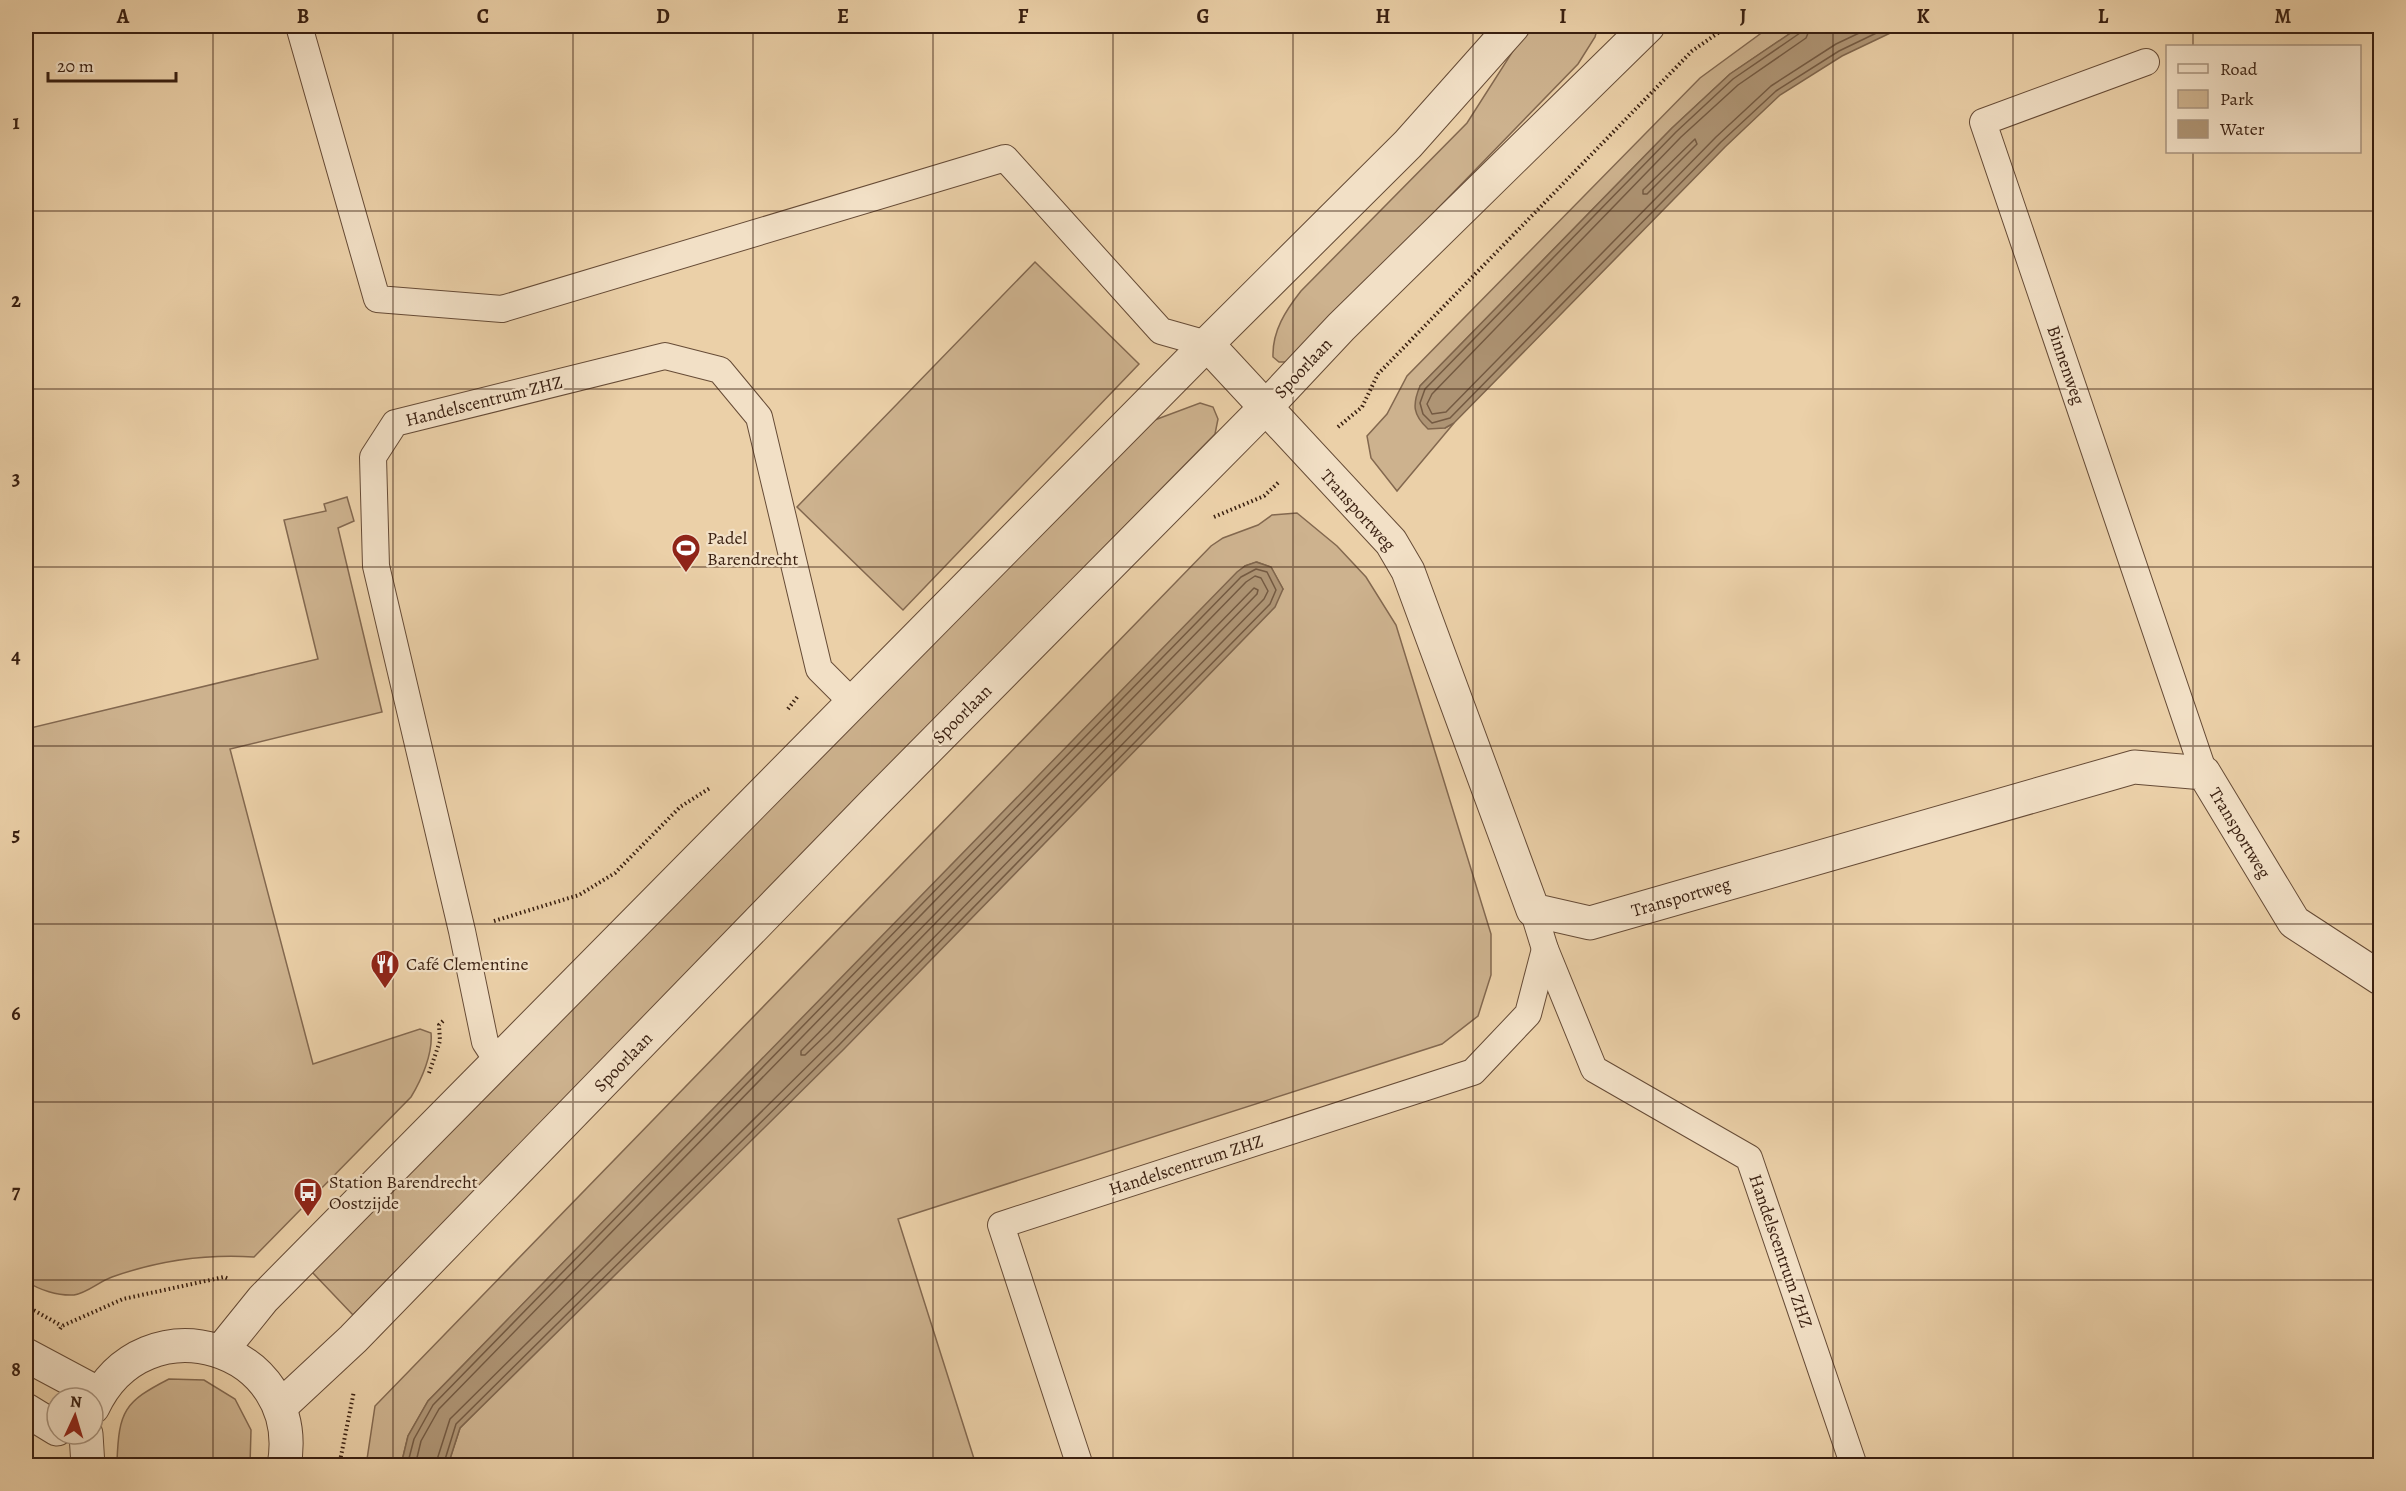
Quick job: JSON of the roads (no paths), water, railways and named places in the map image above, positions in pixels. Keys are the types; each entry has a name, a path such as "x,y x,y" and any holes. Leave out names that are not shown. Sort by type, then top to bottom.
{"street":[{"path":"221,1351 262,1299 1207,344 1408,144 1513,26"},
{"name":"Spoorlaan","path":"280,1407 353,1339 874,803 1265,408 1341,327 1648,26"},
{"name":"Transportweg","path":"1207,344 1391,542 1408,571 1533,910 1590,923 2134,767 2204,773 2294,922 2380,978"},
{"path":"105,1387 113,1375 131,1361 152,1350 175,1345 198,1345 221,1351 256,1372 280,1407 286,1430 284,1466"},
{"path":"26,1355 74,1386"},
{"path":"26,1410 45,1422"}],"lane":[{"path":"298,26 377,299 502,309 1005,158 1161,331 1207,344"},
{"name":"Binnenweg","path":"2146,63 1983,122 2204,773"},
{"name":"Handelscentrum ZHZ","path":"498,1062 485,1042 462,931 376,566 373,457 395,423 665,356 720,370 759,417 819,669 852,702"},
{"name":"Handelscentrum ZHZ","path":"1533,910 1545,949 1594,1069 1749,1158 1854,1466"},
{"name":"Handelscentrum ZHZ","path":"1080,1466 1002,1225 1473,1072 1528,1014 1545,949"}],"water":[{"path":"1801,26 1905,26 1842,56 1780,95 1725,147 1454,423 1445,428 1428,429 1419,419 1415,409 1420,386 1672,128 1730,74"},
{"path":"1256,562 1271,567 1283,589 1275,607 844,1049 460,1428 448,1465 401,1465 408,1436 428,1401 1237,572"}],"place":[{"name":"Padel Barendrecht","path":"686,574"},
{"name":"Café Clementine","path":"385,990"},
{"name":"Station Barendrecht Oostzijde","path":"308,1218"}]}
